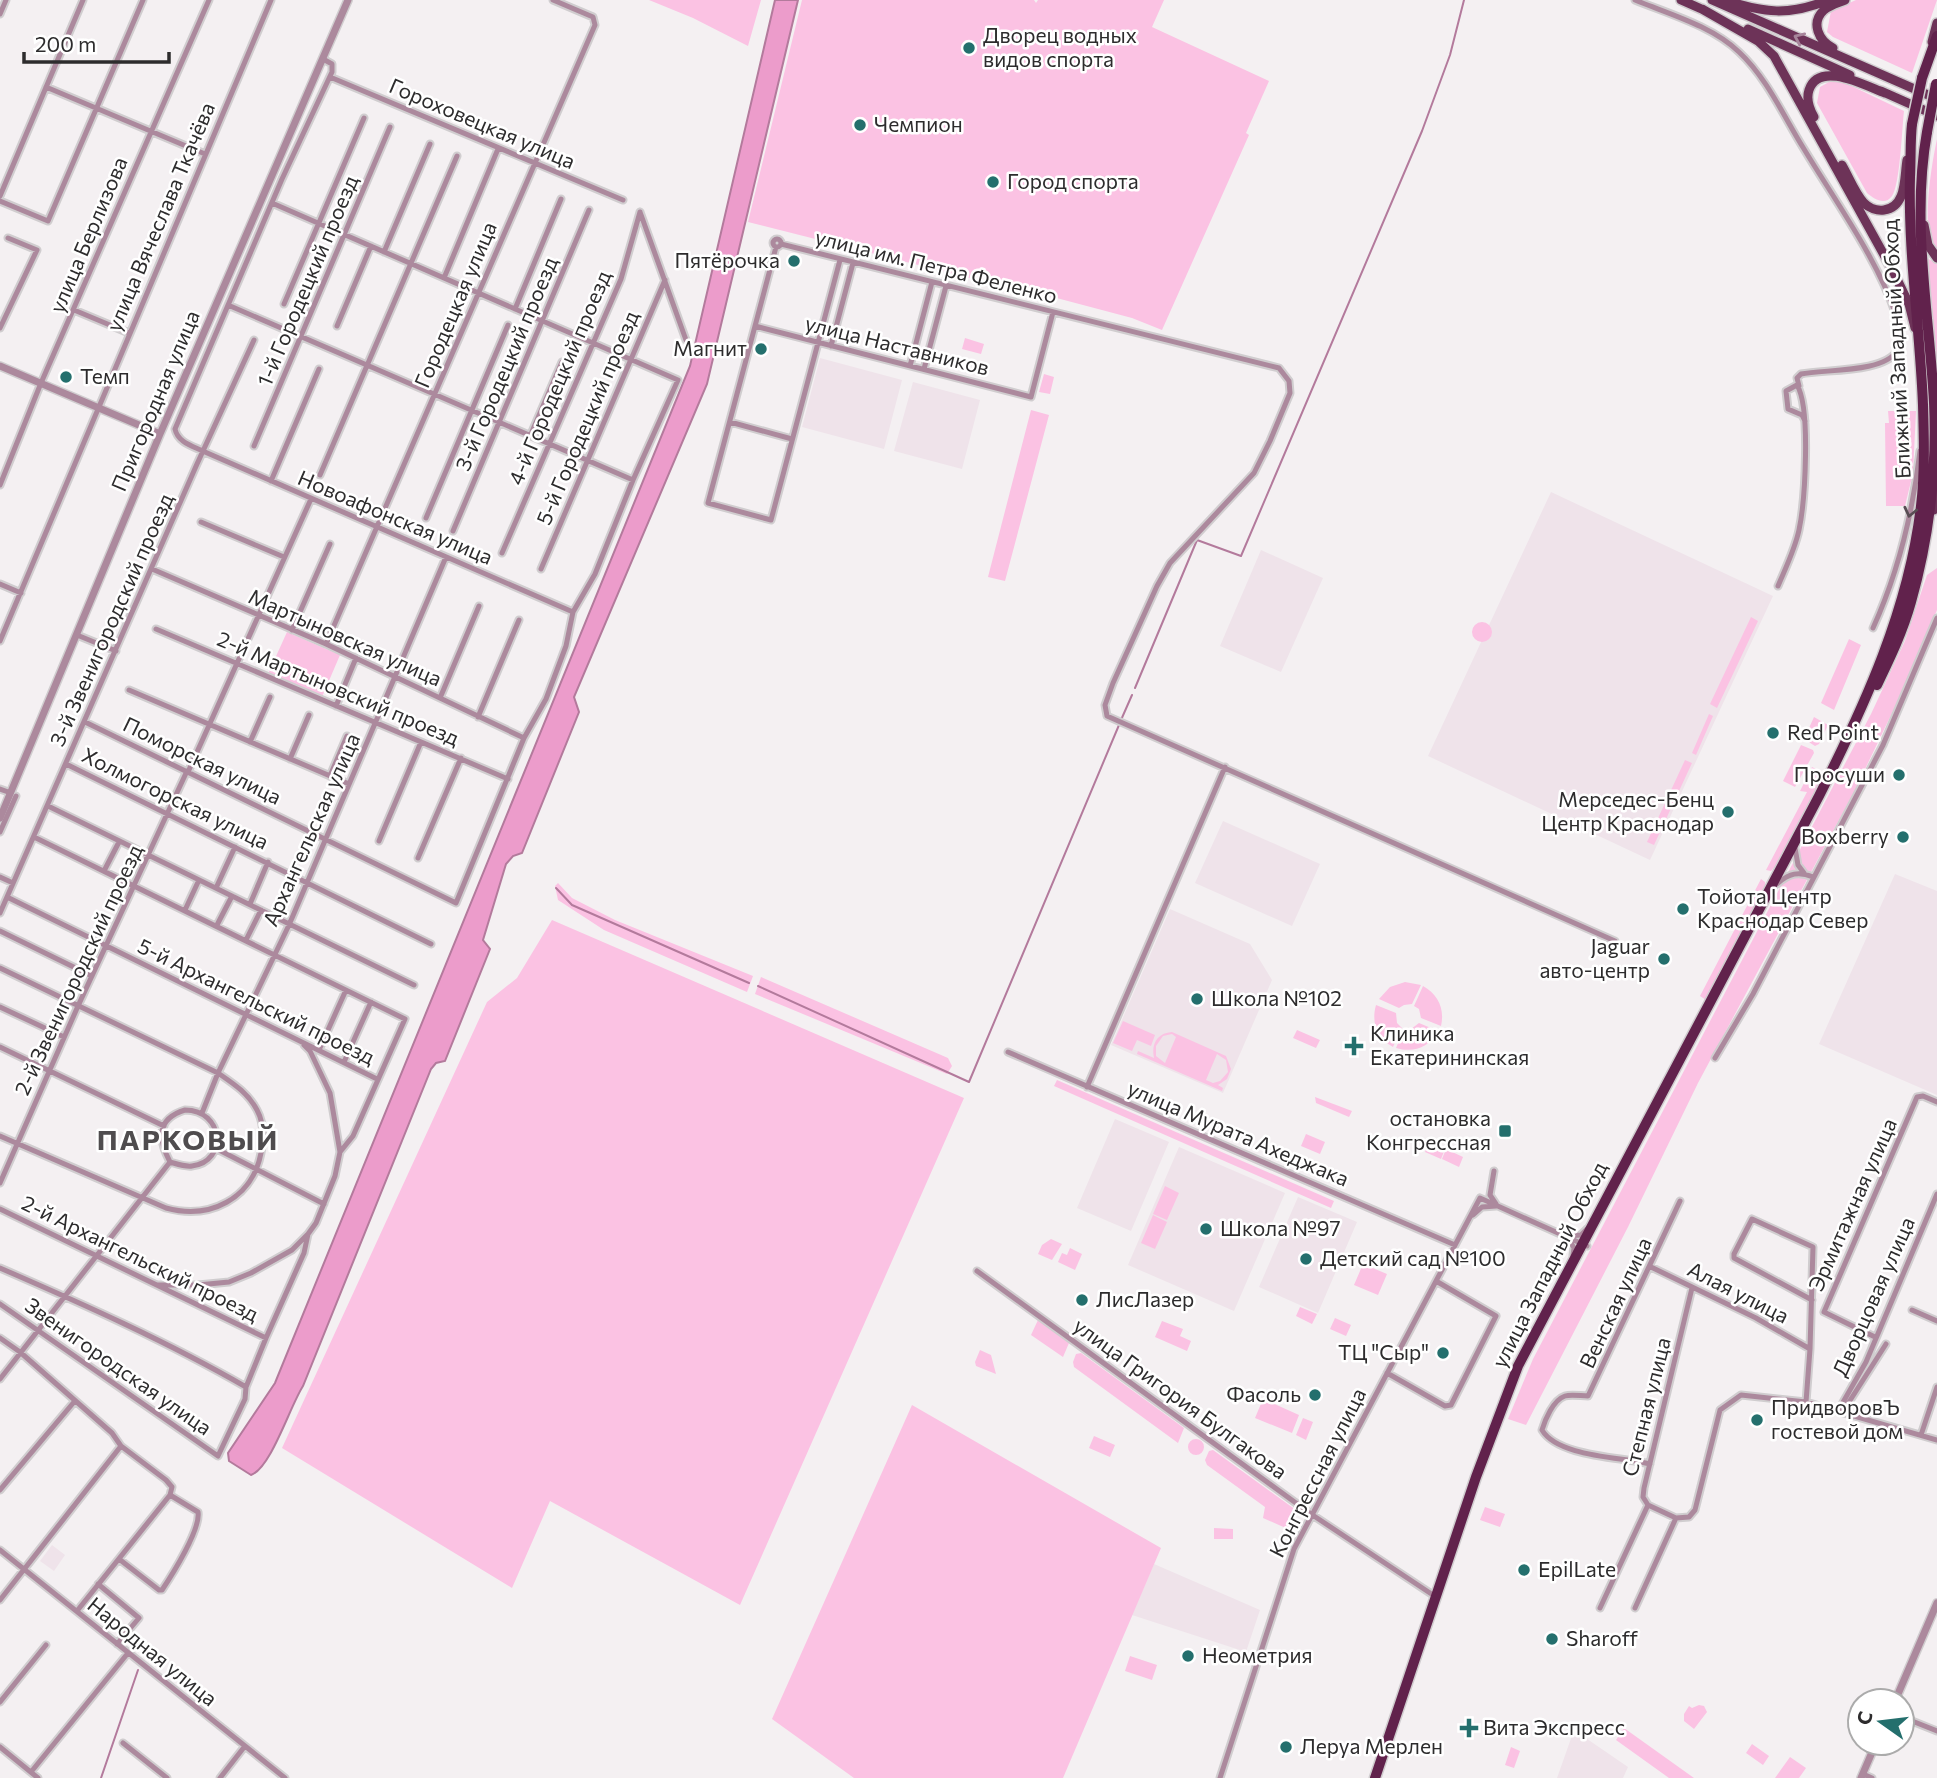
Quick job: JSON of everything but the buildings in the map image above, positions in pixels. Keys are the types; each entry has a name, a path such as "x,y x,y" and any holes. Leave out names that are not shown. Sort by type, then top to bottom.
{"highway":[{"name":"Ближний Западный Обход","path":"1819,796 1863,706 1883,655 1907,582 1922,505 1923,344 1911,243 1912,129 1923,73 1937,36"},
{"path":"1912,600 1925,538 1933,469 1934,402 1923,344 1919,233 1927,132 1937,83"},
{"name":"улица Западный Обход","path":"1375,1778 1509,1387 1817,808 1894,650 1912,600"},
{"name":"улица Западный Обход","path":"1382,1778 1472,1501 1531,1350 1637,1141 1819,796"}],"main road":[{"path":"1681,0 1840,70 1885,93"},
{"path":"1712,0 1907,85"},
{"path":"1724,0 1756,9 1782,12 1803,10 1828,0"},
{"path":"1845,0 1819,15 1817,28 1822,40 1828,46 1937,99"},
{"path":"1702,9 1753,38 1774,56 1882,249 1909,304 1923,344"},
{"path":"1923,73 1937,23"},
{"path":"1912,129 1899,202 1881,211 1871,208 1862,200 1812,113 1808,95 1814,82 1821,77 1832,75 1885,93 1937,116"},
{"path":"1920,194 1928,245 1937,258"},
{"path":"1912,600 1926,554 1937,490"}],"street":[{"path":"0,14 6,0"},
{"path":"83,0 0,198 48,221 143,0"},
{"name":"улица Берлизова","path":"0,485 41,383 209,0"},
{"name":"улица Вячеслава Ткачёва","path":"0,641 271,0"},
{"name":"Пригородная улица","path":"0,818 13,794 160,434 348,0"},
{"name":"Городецкая улица","path":"326,644 595,25 593,17 553,0"},
{"path":"1635,0 1721,38 1749,63 1830,193 1888,294 1896,316 1901,339 1891,358 1871,365 1801,374 1797,377 1805,421 1800,527 1778,586"},
{"path":"323,59 332,64 330,78"},
{"name":"Гороховецкая улица","path":"330,78 623,200"},
{"name":"Новоафонская улица","path":"330,78 282,179 175,429 179,440 573,612"},
{"path":"46,87 205,153"},
{"path":"284,304 364,118"},
{"name":"1-й Городецкий проезд","path":"254,446 390,127"},
{"path":"384,252 430,144"},
{"path":"444,278 498,149"},
{"path":"320,475 457,156"},
{"path":"272,175 282,179"},
{"path":"515,309 561,200"},
{"path":"272,203 678,380 595,574 573,612 557,673 524,738 508,779"},
{"name":"3-й Городецкий проезд","path":"453,531 589,210"},
{"name":"4-й Городецкий проезд","path":"502,553 621,279 640,212 665,280"},
{"path":"0,328 37,250 8,238"},
{"path":"337,326 371,246"},
{"name":"улица им. Петра Феленко","path":"755,326 778,246 1279,368 1289,381 1290,393 1254,473 1170,564 1152,597 1105,705 1107,716 1225,766"},
{"path":"755,326 708,503 771,520 839,260"},
{"path":"831,346 853,263"},
{"path":"665,280 686,340"},
{"name":"5-й Городецкий проезд","path":"541,569 665,280"},
{"path":"910,366 932,282"},
{"path":"924,369 946,286"},
{"path":"229,305 634,480"},
{"path":"215,308 225,313"},
{"path":"74,310 129,333"},
{"name":"улица Наставников","path":"755,326 1031,397 1054,312"},
{"path":"426,518 508,325"},
{"name":"3-й Звенигородский проезд","path":"0,913 254,340"},
{"path":"531,434 562,362"},
{"path":"0,366 160,434"},
{"path":"271,481 318,369"},
{"path":"1799,386 1786,391 1788,408 1802,415 1805,421"},
{"path":"1873,628 1904,536 1912,502 1923,420"},
{"path":"730,422 792,439"},
{"name":"2-й Звенигородский проезд","path":"0,1183 92,975 311,499"},
{"path":"201,523 284,557"},
{"path":"292,630 330,544"},
{"name":"Архангельская улица","path":"202,1113 218,1073 289,925 446,557"},
{"name":"Мартыновская улица","path":"152,569 326,644 524,738"},
{"path":"0,584 21,593"},
{"path":"440,698 479,606"},
{"path":"1715,1058 1753,994 1883,745 1937,618"},
{"path":"478,717 519,620"},
{"name":"2-й Мартыновский проезд","path":"156,629 508,779"},
{"path":"77,635 116,651"},
{"path":"336,706 356,658"},
{"path":"129,690 349,784"},
{"path":"250,742 270,697"},
{"path":"290,759 309,715"},
{"name":"Поморская улица","path":"85,722 456,903 508,779"},
{"path":"330,776 347,736"},
{"path":"379,841 421,742"},
{"path":"418,858 461,758"},
{"name":"Холмогорская улица","path":"66,764 431,944"},
{"path":"1087,1087 1225,766 1615,941"},
{"path":"0,789 13,794 0,832"},
{"path":"48,806 414,985"},
{"path":"34,837 405,1019 353,1136 340,1152"},
{"path":"104,871 119,842"},
{"path":"216,888 235,847"},
{"path":"1795,848 1798,865 1804,873"},
{"path":"250,904 268,862"},
{"path":"1777,884 1794,873 1813,877"},
{"path":"0,877 13,883"},
{"path":"185,910 200,880"},
{"path":"217,925 232,896"},
{"name":"5-й Архангельский проезд","path":"8,897 377,1079"},
{"path":"247,940 261,910"},
{"path":"0,931 92,975"},
{"path":"0,968 218,1073 242,1089 258,1110 263,1139 257,1169 237,1195 201,1212 181,1212 142,1198 0,1136"},
{"path":"319,1050 346,990"},
{"path":"344,1062 372,1002"},
{"path":"0,1007 64,1037"},
{"path":"0,1268 64,1296 246,1387 304,1253 308,1234 324,1204 335,1176 340,1152 337,1127 325,1081 310,1051 295,1037"},
{"path":"0,1046 164,1126"},
{"name":"улица Мурата Ахеджака","path":"1008,1052 1455,1245"},
{"name":"Эрмитажная улица","path":"1875,1337 1824,1312 1917,1097 1923,1096 1937,1102"},
{"path":"194,1110 202,1113 215,1128 215,1148 200,1164 185,1166 170,1162 161,1140 164,1126 176,1113 194,1110"},
{"path":"1567,1236 1584,1233 1627,1154 1637,1141"},
{"path":"215,1148 324,1204"},
{"path":"0,1379 170,1162"},
{"path":"1494,1171 1490,1195 1499,1206 1585,1245"},
{"name":"Дворцовая улица","path":"1840,1412 1866,1362 1937,1194"},
{"name":"Конгрессная улица","path":"1220,1778 1286,1569 1311,1514 1480,1198 1499,1206"},
{"name":"Венская улица","path":"1650,1464 1628,1459 1604,1459 1574,1450 1545,1436 1542,1430 1559,1400 1566,1395 1588,1396 1681,1201"},
{"path":"1469,1219 1482,1207 1499,1206"},
{"name":"2-й Архангельский проезд","path":"0,1209 266,1338"},
{"path":"1806,1402 1810,1349 1812,1300 1814,1247 1752,1219 1734,1258 1812,1300"},
{"path":"158,1285 229,1282 292,1250 308,1234"},
{"path":"1509,1387 1534,1328 1572,1257 1574,1248 1567,1236"},
{"name":"Алая улица","path":"1651,1267 1756,1318 1810,1349"},
{"name":"улица Григория Булгакова","path":"977,1271 1311,1514 1436,1597"},
{"path":"1387,1373 1445,1406 1451,1405 1496,1316 1436,1281"},
{"name":"Степная улица","path":"1600,1608 1648,1504 1643,1497 1692,1288"},
{"name":"Звенигородская улица","path":"0,1304 218,1456 245,1399 246,1387"},
{"path":"1912,1310 1937,1321"},
{"name":"Звенигородская улица","path":"0,1338 20,1352 112,1433 121,1446 166,1480 172,1487 170,1495"},
{"path":"1840,1412 1886,1344"},
{"path":"1921,1436 1937,1387"},
{"path":"1648,1504 1676,1518 1689,1517 1695,1510 1720,1410 1741,1395 1806,1402 1937,1440"},
{"path":"0,1490 74,1402"},
{"path":"0,1600 121,1446"},
{"path":"77,1611 170,1495 198,1512 199,1518 193,1532 162,1590 159,1591 119,1559"},
{"path":"1635,1608 1676,1518"},
{"name":"Народная улица","path":"0,1550 285,1778"},
{"path":"98,1584 138,1615 139,1620 117,1644"},
{"path":"1902,1687 1937,1605"},
{"path":"0,1702 46,1645"},
{"path":"31,1772 128,1653"},
{"path":"1916,1723 1937,1731"},
{"path":"123,1743 167,1778"},
{"path":"0,1746 38,1778"},
{"path":"220,1778 245,1746"},
{"path":"1865,1776 1872,1757"}],"shaded area":[{"path":"649,0 761,0 748,46 693,18"},
{"path":"775,0 798,0 707,384 574,697 579,712 522,853 513,856 506,864 483,940 490,949 445,1061 436,1063 431,1069 303,1386 266,1461 251,1475 229,1461 228,1453 275,1383 690,366"},
{"name":"Город спорта","path":"802,0 1034,0 1036,3 1038,0 1164,0 1152,27 1269,81 1246,133 1249,135 1162,330 1132,318 1034,292 1029,293 748,222"},
{"path":"1856,0 1937,0 1912,73 1827,32 1831,11"},
{"path":"1841,81 1904,111 1895,190 1886,201 1867,193 1817,103 1820,87 1829,82"},
{"path":"1937,139 1937,253 1929,231 1928,198"},
{"path":"1927,258 1937,264 1937,392 1926,264"},
{"path":"965,338 984,344 981,354 962,349"},
{"path":"820,358 902,380 884,449 802,427"},
{"path":"1044,374 1054,377 1050,394 1039,392"},
{"path":"913,382 980,400 962,469 894,451"},
{"path":"1031,410 1049,415 1005,581 988,577"},
{"path":"1888,411 1916,411 1913,473 1905,506 1886,506 1885,423 1889,423"},
{"path":"1551,492 1773,596 1650,860 1428,756"},
{"path":"1261,550 1323,578 1281,672 1220,646"},
{"path":"1937,568 1937,610 1855,790 1698,1083 1628,1227 1526,1425 1508,1419 1533,1359 1871,714 1905,641 1927,575"},
{"path":"1751,617 1758,621 1717,708 1710,704"},
{"path":"1482,622 1489,625 1492,632 1489,639 1482,642 1475,639 1472,632 1475,625"},
{"path":"287,632 340,655 322,697 268,674"},
{"path":"1849,639 1861,645 1834,710 1821,703"},
{"path":"1709,714 1713,716 1696,755 1692,753"},
{"path":"1814,717 1828,725 1819,744 1815,746 1804,739"},
{"path":"1801,745 1814,753 1795,787 1783,781"},
{"path":"1685,760 1692,763 1654,845 1647,842"},
{"path":"1812,767 1826,774 1775,867 1771,871 1766,870 1807,792 1800,791"},
{"path":"1223,821 1320,864 1292,926 1195,883"},
{"path":"1895,874 1937,891 1937,1095 1819,1044"},
{"path":"1761,879 1765,886 1706,1000 1700,996"},
{"path":"558,883 572,898 615,920 753,976 747,992 604,930 558,900 555,886"},
{"name":"Школа №102","path":"1170,909 1250,944 1272,980 1223,1093 1111,1045"},
{"path":"552,920 964,1098 740,1605 550,1501 512,1588 282,1448 487,1002 517,978"},
{"path":"761,977 948,1058 952,1066 947,1074 755,994"},
{"path":"1405,982 1421,985 1412,1004 1399,1008 1379,999 1390,987"},
{"path":"1423,986 1433,993 1439,1003 1441,1026 1421,1018 1419,1009 1414,1006"},
{"path":"1376,1005 1396,1013 1397,1023 1402,1028 1393,1047 1379,1035 1374,1018"},
{"path":"1123,1021 1155,1035 1151,1046 1137,1040 1132,1051 1113,1043"},
{"path":"1419,1023 1438,1031 1430,1042 1420,1048 1396,1048 1404,1029 1411,1029"},
{"path":"1297,1030 1320,1040 1316,1048 1293,1038"},
{"path":"1172,1032 1226,1056 1231,1069 1227,1079 1218,1085 1223,1088 1222,1091 1137,1054 1138,1051 1154,1058 1156,1040 1162,1035","holes":["1172,1034 1176,1037 1165,1063 1156,1056 1156,1046 1163,1036","1217,1054 1226,1060 1228,1072 1220,1081 1213,1083 1206,1080"]},
{"path":"1057,1080 1334,1201 1331,1208 1054,1086"},
{"path":"1315,1097 1352,1111 1349,1117 1316,1103"},
{"path":"1115,1119 1169,1142 1131,1231 1077,1208"},
{"path":"1306,1134 1325,1142 1320,1154 1301,1146"},
{"path":"1429,1142 1445,1149 1441,1159 1425,1152"},
{"name":"Школа №97","path":"1179,1147 1285,1193 1234,1311 1128,1265"},
{"path":"1446,1149 1463,1157 1459,1167 1442,1159"},
{"path":"1165,1186 1179,1193 1167,1220 1153,1214"},
{"name":"Детский сад №100","path":"1298,1197 1357,1222 1318,1313 1259,1287"},
{"path":"1153,1215 1167,1222 1155,1249 1141,1243"},
{"path":"1051,1239 1062,1244 1052,1260 1038,1254 1042,1245"},
{"path":"1070,1248 1082,1254 1075,1270 1058,1262 1062,1253 1067,1255"},
{"path":"1363,1264 1387,1274 1378,1295 1354,1285"},
{"path":"1300,1307 1317,1314 1312,1324 1296,1316"},
{"path":"1335,1318 1351,1325 1346,1336 1330,1329"},
{"path":"1038,1320 1069,1343 1063,1357 1031,1335"},
{"path":"1162,1321 1183,1329 1180,1336 1191,1341 1187,1351 1155,1337"},
{"path":"980,1350 991,1355 996,1374 976,1366"},
{"path":"1081,1353 1184,1428 1178,1443 1074,1367 1076,1354"},
{"path":"1263,1399 1299,1415 1292,1433 1255,1418"},
{"path":"912,1405 1161,1548 1063,1778 854,1778 772,1719"},
{"path":"1303,1418 1313,1422 1306,1440 1296,1435"},
{"path":"1094,1436 1115,1445 1110,1457 1089,1448"},
{"path":"1196,1439 1204,1447 1196,1455 1188,1447"},
{"path":"1213,1450 1296,1510 1288,1529 1263,1518 1265,1507 1207,1465 1205,1460 1209,1451"},
{"path":"1485,1507 1505,1514 1500,1527 1480,1520"},
{"path":"1214,1528 1233,1529 1233,1539 1214,1539"},
{"path":"52,1545 65,1555 54,1571 40,1561"},
{"path":"1154,1564 1260,1610 1246,1652 1132,1615"},
{"path":"1130,1656 1157,1665 1152,1680 1125,1671"},
{"path":"1689,1706 1692,1708 1704,1706 1707,1712 1694,1729 1684,1721 1684,1714"},
{"path":"1624,1728 1694,1778 1669,1778 1616,1740"},
{"path":"1574,1730 1628,1767 1623,1778 1557,1778"},
{"path":"1752,1744 1769,1756 1763,1765 1746,1753"},
{"path":"1511,1747 1520,1751 1514,1768 1505,1765"},
{"path":"1790,1757 1806,1768 1799,1778 1775,1778"}],"waterway":[{"path":"1135,688 1197,540 1241,556 1422,131 1450,55 1464,0"},
{"path":"1121,720 1132,695"},
{"path":"758,986 969,1082 1119,725"},
{"path":"556,888 572,905 749,983"},
{"path":"101,1778 138,1670"}],"place":[{"name":"Дворец водных видов спорта","path":"969,48"},
{"name":"Чемпион","path":"860,125"},
{"name":"Город спорта","path":"993,182"},
{"name":"Пятёрочка","path":"794,261"},
{"name":"Магнит","path":"761,349"},
{"name":"Темп","path":"66,377"},
{"name":"Red Point","path":"1773,733"},
{"name":"Просуши","path":"1899,775"},
{"name":"Мерседес-Бенц Центр Краснодар","path":"1728,812"},
{"name":"Boxberry","path":"1903,837"},
{"name":"Тойота Центр Краснодар Север","path":"1683,909"},
{"name":"Jaguar авто-центр","path":"1664,959"},
{"name":"Школа №102","path":"1197,999"},
{"name":"Клиника Екатерининская","path":"1354,1046"},
{"name":"остановка Конгрессная","path":"1505,1131"},
{"name":"Школа №97","path":"1206,1229"},
{"name":"Детский сад №100","path":"1306,1259"},
{"name":"ЛисЛазер","path":"1082,1300"},
{"name":"ТЦ \"Сыр\"","path":"1443,1353"},
{"name":"Фасоль","path":"1315,1395"},
{"name":"ПридворовЪ гостевой дом","path":"1757,1420"},
{"name":"EpilLate","path":"1524,1570"},
{"name":"Sharoff","path":"1552,1639"},
{"name":"Неометрия","path":"1188,1656"},
{"name":"Вита Экспресс","path":"1469,1728"},
{"name":"Леруа Мерлен","path":"1286,1747"}],"district":[{"name":"ПАРКОВЫЙ","path":"188,1140"}]}
